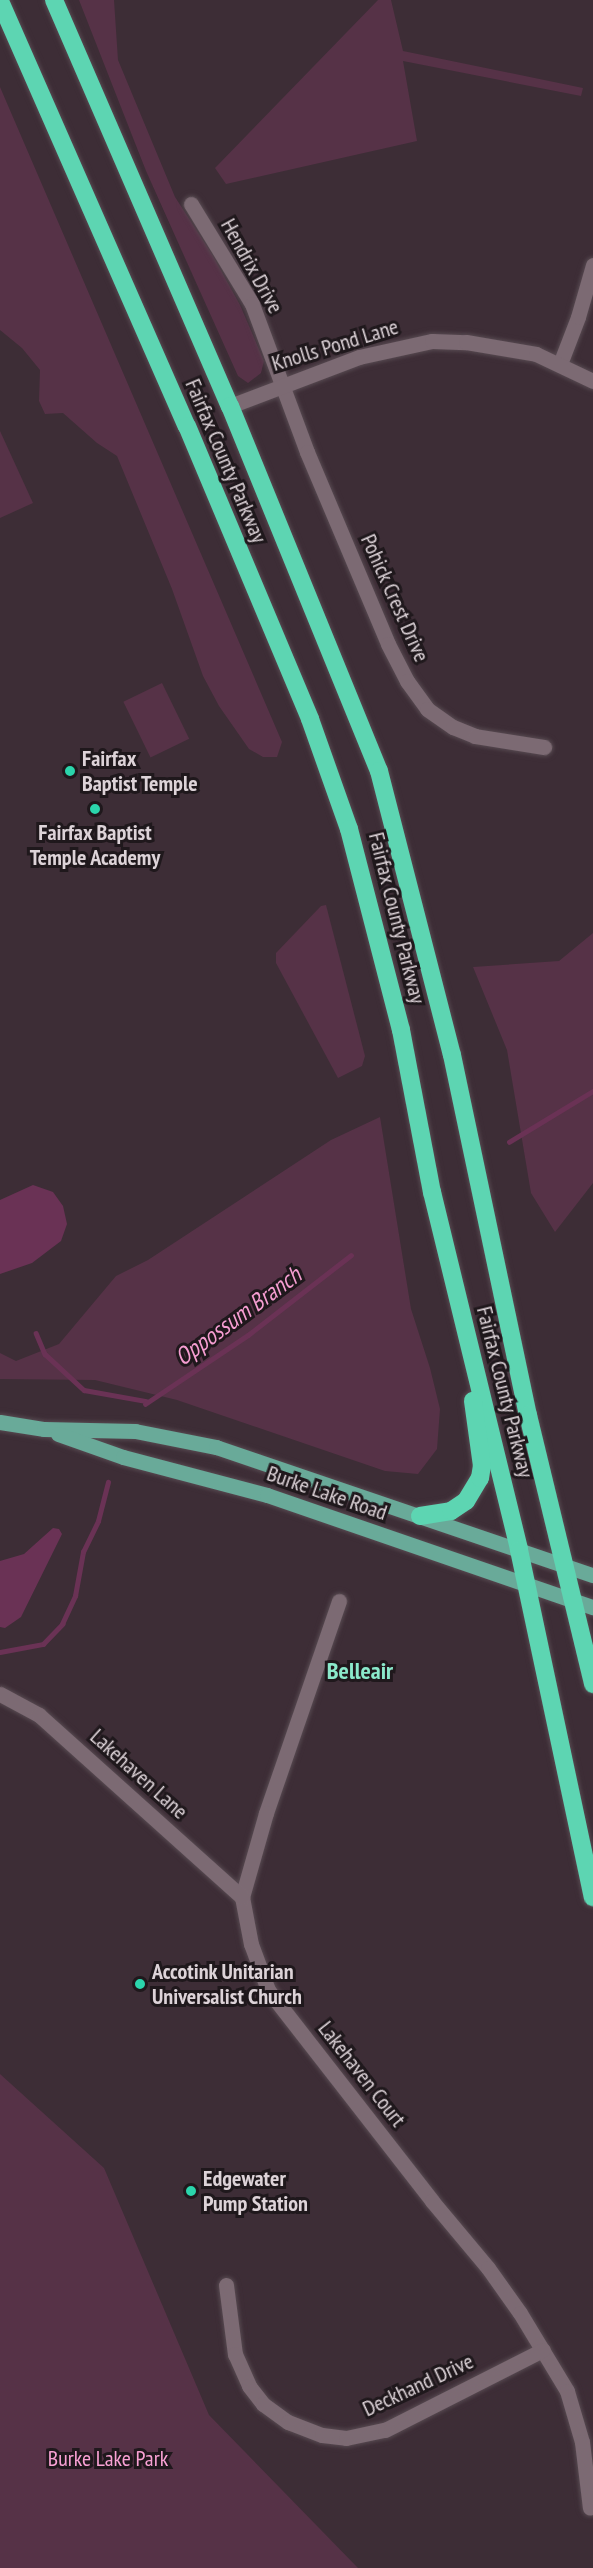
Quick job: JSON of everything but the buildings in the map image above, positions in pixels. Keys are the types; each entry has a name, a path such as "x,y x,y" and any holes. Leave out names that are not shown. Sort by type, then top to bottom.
{"highway":[{"name":"Fairfax County Parkway","path":"54,0 230,406 379,771 452,1055 526,1404 593,1684"},
{"name":"Fairfax County Parkway","path":"0,1 187,426 330,774 363,876 401,1030 432,1192 519,1550 593,1897"},
{"path":"420,1516 451,1511 465,1501 480,1478 482,1466 467,1342"}],"main road":[{"name":"Burke Lake Road","path":"0,1422 44,1429 135,1431 216,1447 593,1575"},
{"name":"Burke Lake Road","path":"44,1429 123,1457 267,1495 593,1607"}],"street":[{"name":"Hendrix Drive","path":"191,204 252,304 281,385"},
{"path":"560,364 585,297 593,265"},
{"name":"Knolls Pond Lane","path":"230,406 359,357 432,341 536,354 593,381"},
{"name":"Pohick Crest Drive","path":"281,385 388,644 407,681 427,709 453,727 475,736 544,747"},
{"name":"Lakehaven Court","path":"339,1600 266,1813 242,1897 251,1944 268,1990 432,2201 488,2268 543,2350 573,2405 584,2452 590,2508"},
{"name":"Lakehaven Lane","path":"0,1694 39,1715 242,1897"},
{"name":"Deckhand Drive","path":"226,2285 235,2354 249,2386 263,2404 280,2416 322,2435 346,2438 384,2430 543,2350"}],"green space":[{"path":"79,0 114,0 118,60 175,197 212,254 240,305 264,361 261,373 248,383 238,376 146,171"},
{"path":"378,0 391,0 403,51 583,88 581,96 403,61 417,141 226,184 215,168"},
{"path":"0,87 282,742 277,757 263,757 249,749 219,706 203,676 172,589 117,456 97,443 63,413 45,414 39,401 40,370 22,348 0,330"},
{"path":"0,431 33,503 0,518"},
{"path":"162,683 189,739 151,758 123,702"},
{"path":"326,905 365,1056 362,1066 338,1078 276,963 276,953 321,906"},
{"path":"593,933 593,1183 555,1232 531,1193 507,1050 473,967 559,961"},
{"path":"380,1117 411,1309 430,1368 440,1409 437,1449 418,1474 385,1471 177,1400 95,1380 0,1379 0,1353 16,1361 59,1344 116,1276 148,1260 331,1140"},
{"name":"Burke Lake Park","path":"0,2074 104,2168 209,2415 358,2568 0,2568"}],"shaded area":[{"path":"33,1185 53,1192 63,1206 67,1224 61,1241 32,1263 0,1274 0,1200"},
{"path":"53,1528 59,1529 62,1534 21,1617 5,1628 0,1627 0,1561 24,1554"}],"waterway":[{"name":"Oppossum Branch","path":"509,1142 593,1091"},
{"name":"Oppossum Branch","path":"145,1404 248,1335 351,1255"},
{"path":"36,1333 45,1354 84,1390 146,1401"},
{"name":"Oppossum Branch","path":"0,1652 43,1644 62,1624 75,1596 83,1552 98,1521 108,1482"}],"place":[{"name":"Fairfax Baptist Temple","path":"70,771"},
{"name":"Fairfax Baptist Temple Academy","path":"95,809"},
{"name":"Accotink Unitarian Universalist Church","path":"140,1984"},
{"name":"Edgewater Pump Station","path":"191,2191"}],"district":[{"name":"Belleair","path":"360,1671"}]}
